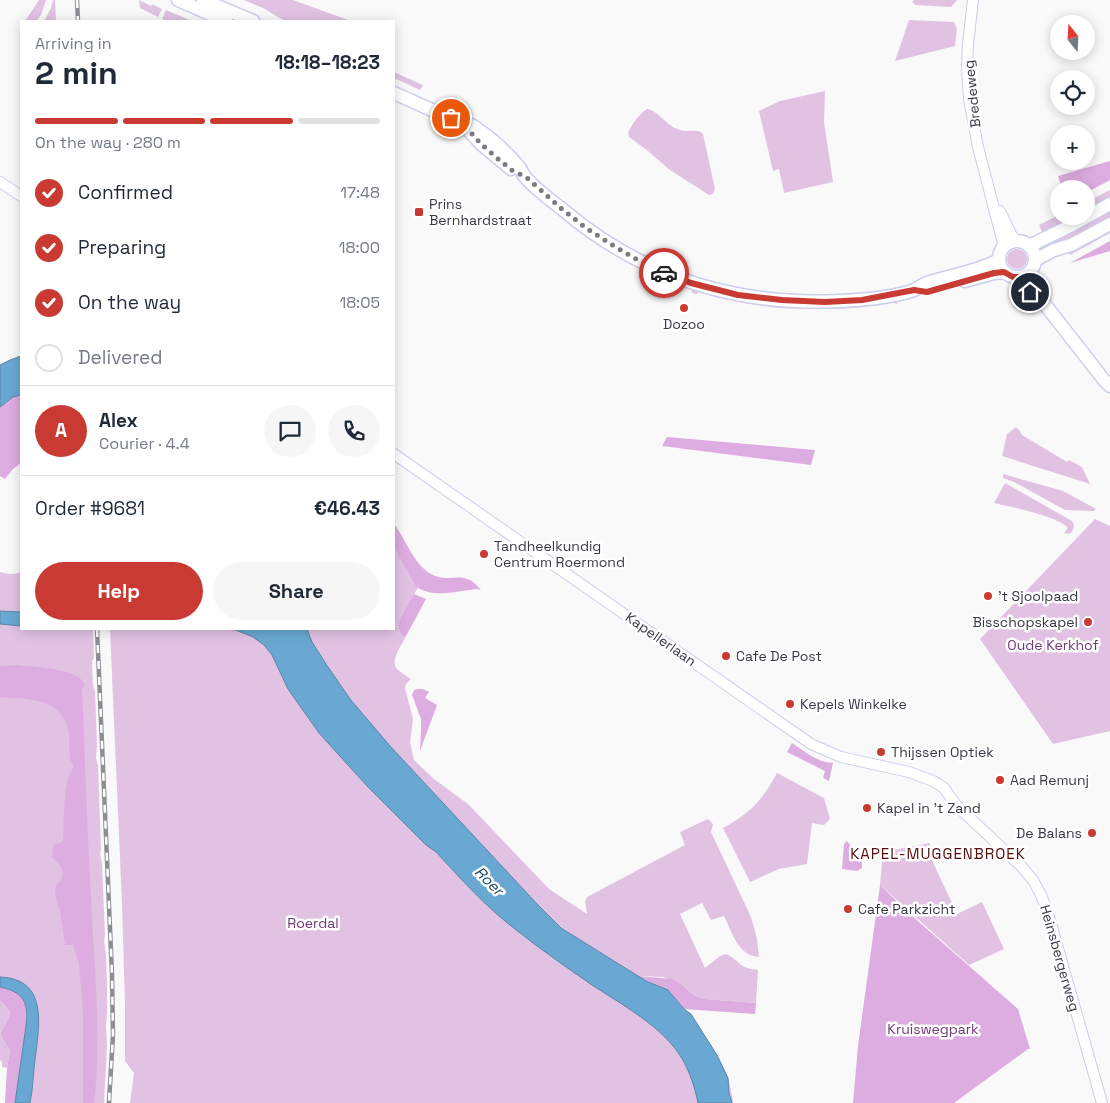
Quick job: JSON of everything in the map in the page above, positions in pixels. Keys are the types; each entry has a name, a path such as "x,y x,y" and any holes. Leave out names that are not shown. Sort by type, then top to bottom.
{"main road":[{"path":"178,0 224,20"},
{"path":"203,0 250,20"},
{"path":"395,92 463,124 471,125 492,140 525,176 586,228 653,268 691,283 738,295 782,300 825,302 862,300 914,290 925,284 999,260"},
{"path":"1029,246 1110,204"},
{"path":"1043,302 1033,266 1033,251 1023,242 1016,241 1004,247 1000,253 999,260 1001,268 1013,277 1024,276 1033,266 1054,250 1071,245 1110,224"},
{"path":"914,290 927,292 994,273 1004,272"},
{"path":"1019,277 1030,292 1043,302 1110,386"}],"street":[{"name":"Bredeweg","path":"973,0 968,44 969,99 976,138 1004,247"},
{"path":"0,182 20,195"},
{"name":"Bredeweg","path":"989,188 1016,241"},
{"name":"Kapellerlaan","path":"395,455 811,744 841,757 909,772 933,781 944,788"},
{"name":"Heinsbergerweg","path":"944,788 956,805 1021,866 1033,880 1048,912 1102,1103"}],"green space":[{"path":"39,0 46,0 41,15 37,20 26,20"},
{"path":"53,0 55,0 56,20 45,20"},
{"path":"139,0 162,9 158,17 140,8"},
{"path":"244,0 293,0 348,20 283,20"},
{"path":"914,0 957,0 951,7 916,5 912,2"},
{"path":"166,10 190,20 165,20 162,19"},
{"path":"909,20 954,22 957,29 955,46 895,61"},
{"path":"395,72 423,85 420,90 395,78"},
{"path":"825,91 824,122 833,182 784,193 779,169 773,171 759,111 780,101"},
{"path":"647,109 655,112 675,128 683,131 698,131 703,134 715,189 713,194 709,195 670,170 629,137 628,133 634,123"},
{"path":"1110,161 1110,180 1095,188 1095,180 1059,180 1058,176 1079,170 1095,170 1095,165"},
{"path":"1110,190 1110,197 1095,205 1095,198"},
{"path":"1110,208 1110,221 1050,248 1047,241 1078,225 1095,225 1095,216"},
{"path":"1050,220 1050,225 1059,225 1043,234 1039,225"},
{"path":"1110,227 1110,233 1070,255 1067,250"},
{"path":"1110,241 1110,251 1070,263"},
{"path":"1017,249 1024,252 1027,259 1024,266 1017,269 1010,266 1007,259 1010,252"},
{"path":"693,287 717,294 896,299 897,304 892,302 865,307 837,309 778,308 750,304 699,292 696,294 691,292"},
{"path":"20,395 20,464 5,479 0,476 0,407 13,397"},
{"path":"1016,427 1022,435 1067,462 1069,460 1082,467 1090,484 1002,456 1007,434"},
{"path":"667,437 815,450 811,465 662,446"},
{"path":"1003,474 1063,491 1096,509 1094,511 1065,510 1003,478"},
{"path":"1005,483 1072,521 1074,525 1072,532 1064,533 1068,528 1045,516 994,503"},
{"name":"Oude Kerkhof","path":"1095,519 1110,526 1110,731 1053,744 980,639"},
{"path":"395,526 419,564 425,570 438,577 468,579 481,590 437,593 422,590 416,586 395,550"},
{"name":"Roerdal","path":"395,550 418,588 399,628 405,638 395,662 397,669 411,679 405,688 413,719 410,742 414,760 434,779 468,804 549,889 587,914 585,902 587,897 685,845 680,832 708,819 713,824 711,832 751,917 757,939 759,957 752,956 741,948 724,916 711,920 702,903 680,914 705,968 720,956 726,954 743,966 758,970 756,1003 705,999 695,996 681,984 663,977 639,976 680,1008 705,1036 728,1078 733,1103 130,1103 134,1073 125,1061 122,904 110,630 395,630"},
{"path":"0,572 11,574 20,572 20,630 93,630 94,658 92,661 95,692 96,758 98,766 100,854 102,863 107,987 104,1103 30,1103 38,1033 37,1007 33,996 26,986 15,980 0,977"},
{"path":"414,594 426,599 405,638 400,631 399,624"},
{"path":"17,665 66,672 82,680 85,686 82,688 97,1026 94,1103 83,1103 83,1013 79,964 73,945 65,945 55,891 56,885 60,882 63,874 61,867 52,857 53,845 63,842 65,794 68,778 73,769 70,760 68,729 58,711 50,705 31,700 0,697 0,666"},
{"path":"418,689 429,692 425,698 437,705 420,751 421,719 412,695 414,690"},
{"path":"792,743 816,759 833,763 829,781 823,778 825,771 787,752"},
{"path":"777,773 824,798 830,819 824,825 812,823 807,864 779,869 750,882 723,828 741,817 755,805"},
{"path":"847,841 862,860 862,868 857,871 842,869 844,844"},
{"path":"930,843 930,856 957,914 982,902 1004,949 969,965 880,885 883,852"},
{"name":"Kruiswegpark","path":"880,885 911,915 1018,1009 1030,1049 954,1103 853,1103 858,1046"},
{"path":"638,976 672,979 695,996 705,999 756,1003 755,1014 684,1009 668,990"},
{"path":"0,987 20,995 27,1010 15,1103 5,1103 10,1051 0,1034 10,1012 0,1001"},
{"path":"0,1001 10,1012 0,1034"},
{"path":"0,1034 10,1051 7,1068 2,1067 0,1060"}],"water":[{"path":"20,356 20,395 13,397 0,407 0,365"},
{"path":"0,611 20,612 20,626 0,624"},
{"name":"Roer","path":"236,630 307,630 312,642 350,699 390,746 539,906 561,928 646,981 668,990 684,1009 691,1014 717,1055 728,1078 732,1103 698,1103 684,1062 664,1036 641,1017 534,944 483,902 436,852 426,845 368,787 319,733 288,689 272,655 264,645 253,637"},
{"path":"0,977 16,980 27,986 34,995 37,1006 39,1019 38,1033 30,1103 15,1103 27,1011 20,995 0,987"}],"railway":[{"path":"77,0 78,20"},
{"path":"97,630 112,974 113,1035 109,1103"}],"way so far":[{"path":"451,118 463,124 497,158 514,172 525,176 586,228 634,258 664,273"}],"place":[{"name":"Prins Bernhardstraat","path":"419,212"},
{"name":"Dozoo","path":"684,308"},
{"name":"Tandheelkundig Centrum Roermond","path":"484,554"},
{"name":"'t Sjoolpaad","path":"988,596"},
{"name":"Bisschopskapel","path":"1088,622"},
{"name":"Cafe De Post","path":"726,656"},
{"name":"Kepels Winkelke","path":"790,704"},
{"name":"Thijssen Optiek","path":"881,752"},
{"name":"Aad Remunj","path":"1000,780"},
{"name":"Kapel in 't Zand","path":"867,808"},
{"name":"De Balans","path":"1092,833"},
{"name":"Cafe Parkzicht","path":"848,909"}],"district":[{"name":"KAPEL-MUGGENBROEK","path":"938,854"}],"route":[{"path":"664,273 716,290 738,295 782,300 825,302 862,300 914,290 927,292 994,273 1004,272 1013,277 1019,277 1030,292"}]}
